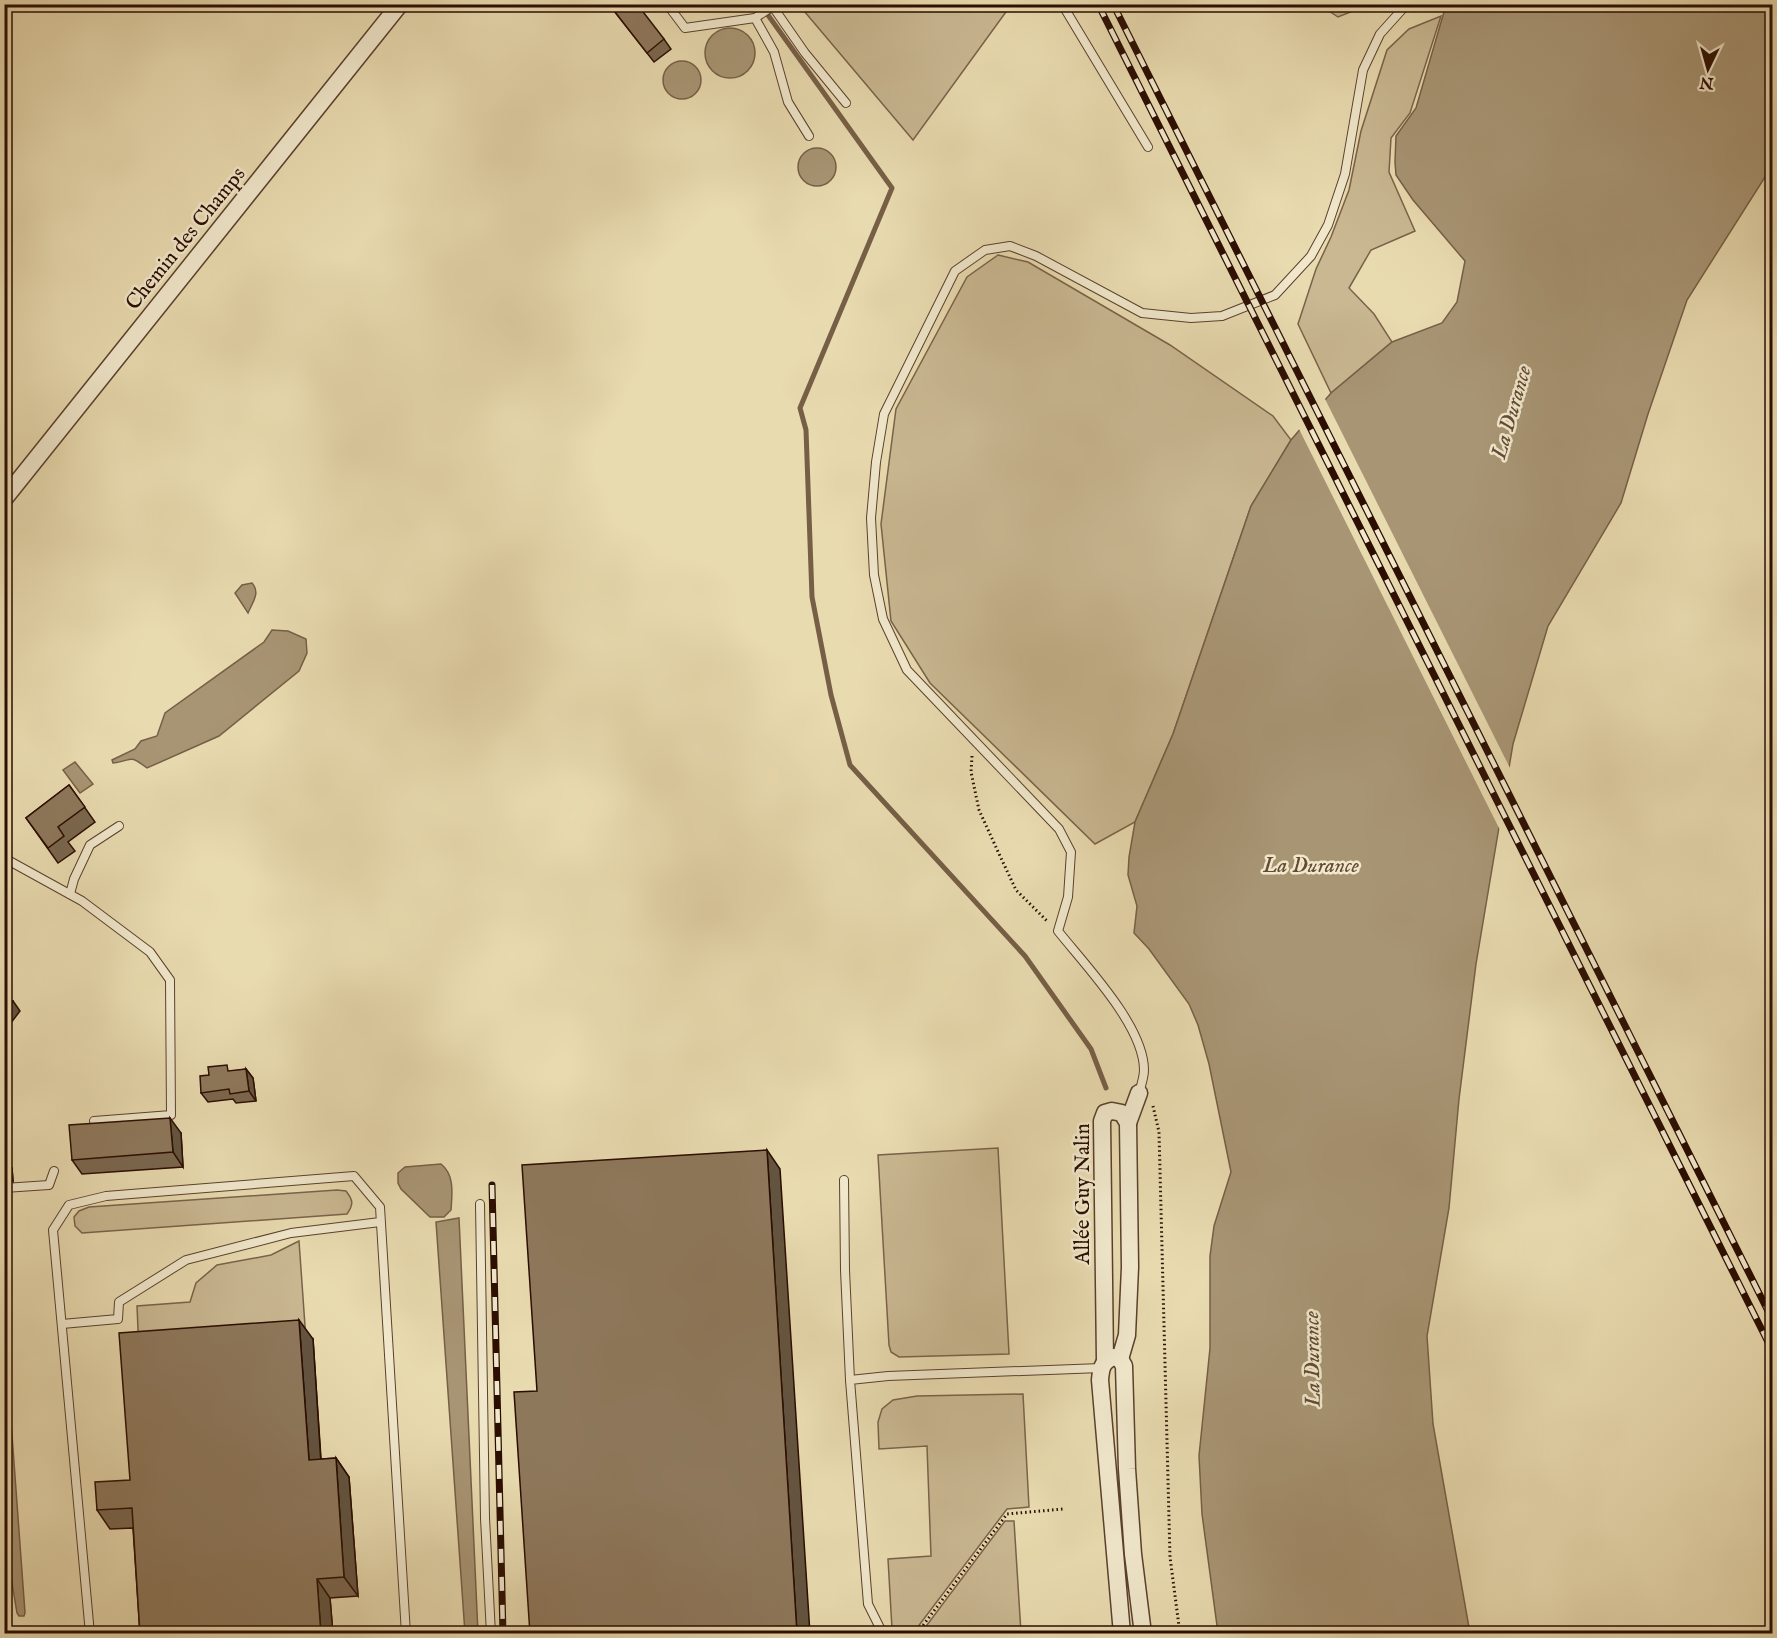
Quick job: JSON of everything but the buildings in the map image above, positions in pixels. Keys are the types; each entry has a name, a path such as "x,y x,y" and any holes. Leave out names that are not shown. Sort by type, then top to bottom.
{"street":[{"name":"Chemin des Champs","path":"4,499 400,4"},
{"path":"1128,1123 1145,1097"},
{"name":"Allée Guy Nalin","path":"1109,1362 1127,1335 1130,1267 1128,1123 1122,1113 1112,1111 1105,1113 1102,1121 1109,1362 1101,1392 1122,1634"},
{"name":"Allée Guy Nalin","path":"1109,1362 1125,1366 1126,1469 1143,1634"}],"lane":[{"path":"667,4 685,28 755,18 772,5 846,103"},
{"path":"1062,4 1148,147"},
{"path":"1145,1097 1144,1070 1139,1045 1125,1015 1058,931 1068,897 1071,852 1059,829 907,670 883,620 874,575 871,518 876,462 884,414 955,271 985,250 1010,246 1036,256 1142,313 1191,318 1222,316 1275,295 1311,256 1328,225 1345,174 1363,70 1380,34 1407,4"},
{"path":"755,18 774,52 788,102 809,136"},
{"path":"70,894 74,879 90,845 119,826"},
{"path":"4,858 82,901 150,952 170,980 171,1115 94,1121"},
{"path":"4,1188 49,1185 54,1171"},
{"path":"90,1634 53,1230 69,1205 106,1196 354,1176 380,1207 406,1634"},
{"path":"844,1180 844,1270 850,1380 868,1604 884,1634"},
{"path":"480,1204 485,1518 491,1634"},
{"path":"62,1324 118,1319 119,1302 186,1260 291,1233 380,1222"},
{"path":"850,1380 1109,1362"}],"path":[{"path":"973,738 971,772 979,810 1016,890 1058,931"},
{"path":"1145,1097 1159,1132 1170,1557 1180,1634"},
{"path":"884,1634 918,1632 1007,1514 1063,1509"}],"shaded area":[{"path":"799,5 1011,5 913,140"},
{"path":"1320,5 1368,5 1338,17"},
{"path":"1441,16 1410,113 1391,138 1389,172 1415,231 1371,250 1349,288 1374,314 1392,342 1331,393 1298,324 1316,269 1349,190 1361,131 1387,50 1409,29"},
{"path":"998,255 1028,262 1170,345 1273,416 1291,440 1251,506 1173,734 1135,822 1095,844 930,683 891,621 881,524 896,409 967,277"},
{"path":"998,1148 1009,1354 899,1357 891,1352 889,1345 878,1155"},
{"path":"346,1191 351,1200 352,1205 347,1214 82,1233 75,1226 74,1217 79,1211 89,1207"},
{"path":"299,1241 306,1340 139,1352 137,1306 190,1302 196,1283 217,1265 271,1255"},
{"path":"1023,1394 1029,1507 1007,1509 917,1628 892,1629 888,1559 931,1556 927,1446 879,1449 878,1422 882,1409 893,1400 917,1396"},
{"path":"1005,1521 1014,1521 1021,1633 921,1633"}],"water":[{"name":"La Durance","path":"1446,5 1772,5 1772,166 1687,300 1648,414 1621,503 1548,626 1513,744 1476,964 1459,1099 1449,1208 1427,1336 1433,1424 1470,1633 1218,1633 1202,1514 1199,1456 1210,1348 1210,1256 1214,1226 1231,1172 1209,1064 1198,1025 1189,1004 1149,949 1134,933 1137,906 1128,875 1129,857 1135,822 1173,734 1251,506 1291,440 1331,393 1392,342 1442,323 1457,302 1465,261 1413,200 1396,175 1395,162 1396,136 1416,108"},
{"path":"725,28 735,28 748,35 755,48 755,58 748,71 735,78 725,78 716,74 709,67 705,58 705,48 709,39 716,32"},
{"path":"682,61 695,67 701,80 695,93 682,99 669,93 663,80 669,67"},
{"path":"817,148 830,154 836,167 830,180 817,186 804,180 798,167 804,154"},
{"path":"252,583 256,594 248,613 235,593 242,585"},
{"path":"272,630 288,631 306,639 307,653 299,671 219,736 147,768 133,759 113,763 112,760 135,749 141,741 157,736 165,713 264,642"},
{"path":"75,762 93,784 80,793 63,770"},
{"path":"441,1164 451,1179 451,1210 444,1217 430,1217 401,1189 398,1183 398,1173 405,1167"},
{"path":"459,1218 478,1634 465,1633 436,1222"},
{"path":"5,1339 24,1616 19,1616 17,1613 5,1541"}],"pier":[{"path":"1324,397 1511,770 1501,832 1298,427"}],"waterway":[{"path":"760,4 892,188 800,408 806,430 812,597 831,695 850,765 1025,956 1091,1049 1106,1088"}],"railway":[{"path":"1098,4 1772,1350"},
{"path":"1113,4 1772,1319"},
{"path":"492,1185 503,1634"}]}
